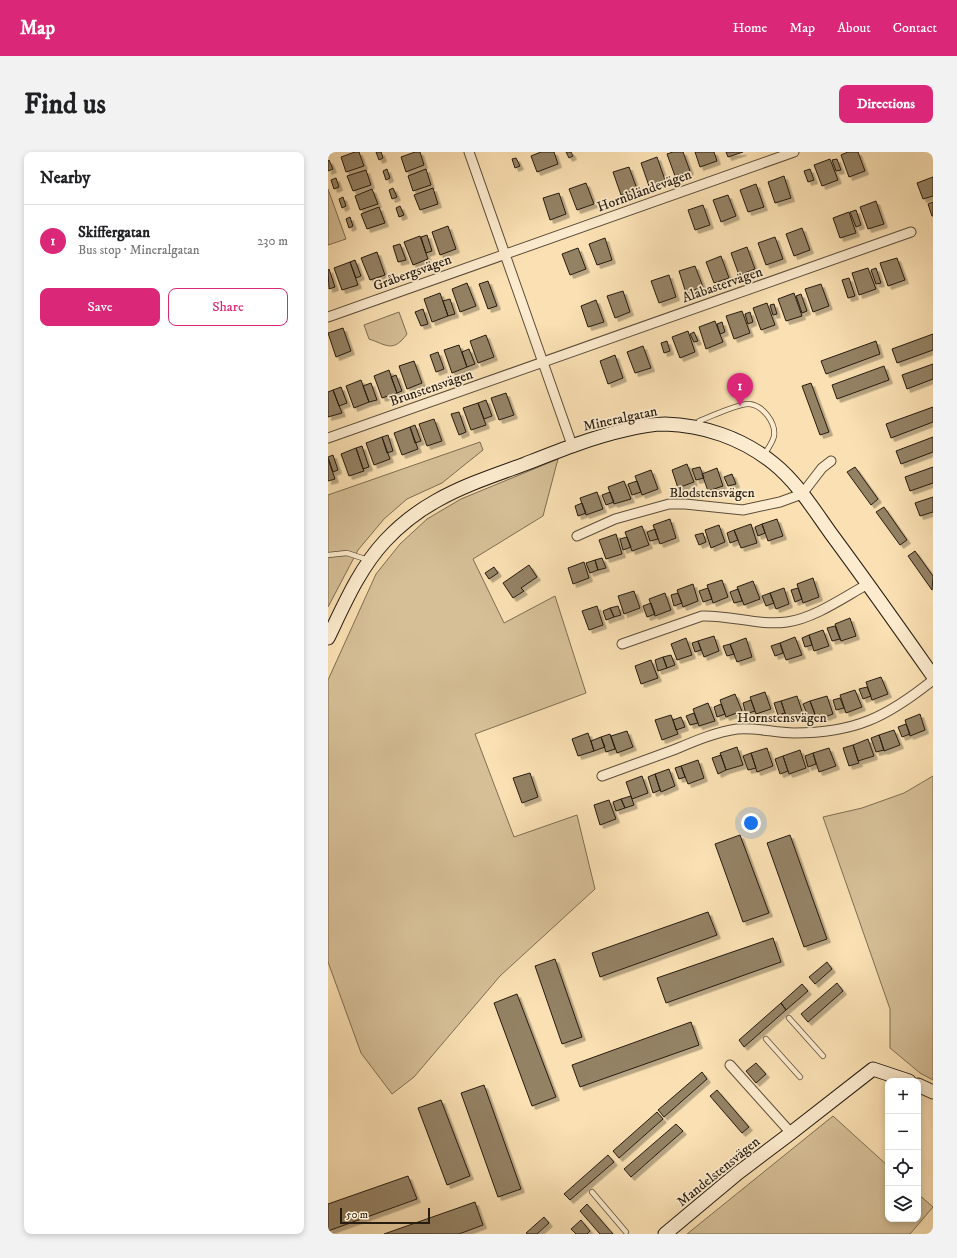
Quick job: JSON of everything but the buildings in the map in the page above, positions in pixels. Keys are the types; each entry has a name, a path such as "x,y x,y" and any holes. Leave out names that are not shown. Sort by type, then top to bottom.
{"street":[{"path":"469,152 572,445"},
{"name":"Hornbländevägen","path":"505,254 794,152"},
{"name":"Alabastervägen","path":"542,362 911,232"},
{"name":"Gråbergsvägen","path":"328,317 505,254"},
{"name":"Brunstensvägen","path":"328,438 542,362"},
{"name":"Mineralgatan","path":"328,638 355,584 369,560 385,541 405,523 435,502 481,480 572,445 601,436 639,427 662,424 686,425 714,431 750,448 773,463 792,481 868,584 933,676"},
{"path":"802,494 822,468 831,461"},
{"name":"Blodstensvägen","path":"577,536 615,520 669,504 685,504 743,510 780,502 802,494"},
{"path":"622,644 702,616 763,622 787,622 823,609 868,584"},
{"name":"Hornstensvägen","path":"602,776 700,740 738,729 794,733 831,731 856,726 877,718 899,706 933,680"},
{"path":"730,1065 791,1133"},
{"name":"Mandelstensvägen","path":"665,1234 738,1173 873,1069 900,1078"},
{"path":"921,1086 933,1092"}],"lane":[{"path":"698,427 699,421 740,406 750,404 762,409 769,418 774,430 774,437 764,457"},
{"path":"328,555 347,553 369,560"},
{"path":"790,1018 823,1056"},
{"path":"766,1039 800,1077"},
{"path":"592,1192 626,1232"}],"shaded area":[{"path":"328,189 346,239 328,245"},
{"path":"399,312 407,334 398,344 390,346 369,339 364,325"},
{"path":"480,442 483,450 442,483 407,499 384,519 358,550 328,607 328,495"},
{"path":"558,459 543,516 473,559 504,623 555,596 586,693 475,734 514,837 577,815 595,889 500,976 414,1077 392,1094 361,1053 328,962 328,680 376,574 400,544 427,519 461,499"},
{"path":"933,776 933,1080 920,1073 890,1048 890,1009 823,817 862,808 904,793"},
{"path":"833,1116 885,1163 885,1222 920,1222 910,1234 687,1234"},
{"path":"921,1197 933,1207 921,1221"}],"place":[{"name":"Skiffergatan","path":"740,406"}]}
